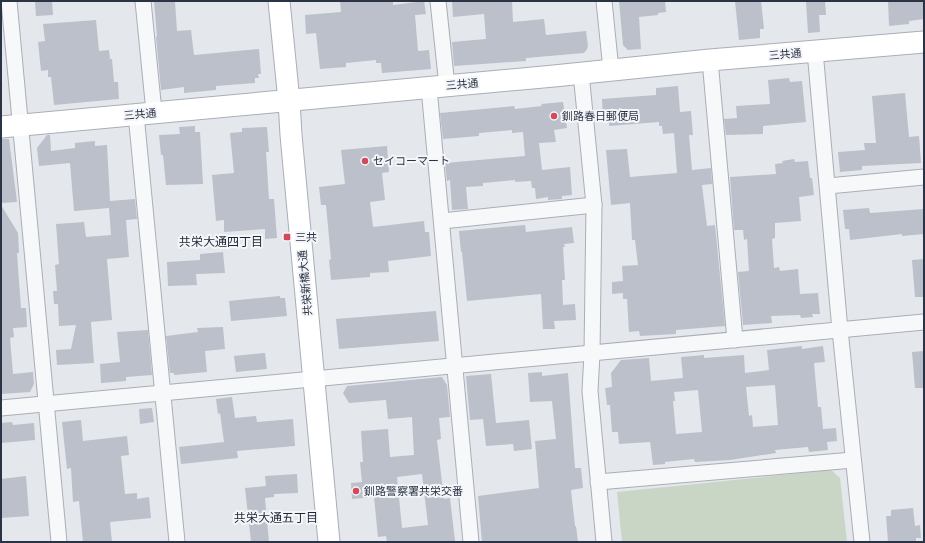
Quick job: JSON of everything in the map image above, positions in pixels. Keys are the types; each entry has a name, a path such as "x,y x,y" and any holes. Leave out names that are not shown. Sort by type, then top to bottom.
{"street":[{"path":"9,1 11,126 46,404 59,542"},
{"path":"144,1 145,113 149,242 177,542"},
{"name":"共栄新橋大通","path":"279,1 329,542"},
{"path":"438,1 438,87 442,221 471,542"},
{"path":"604,1 611,70"},
{"name":"三共通","path":"11,126 581,74 710,60 924,42"},
{"path":"815,51 840,330 862,542"},
{"path":"710,60 735,340"},
{"path":"581,74 594,205 592,354 590,391 604,542"},
{"path":"828,186 924,177"},
{"path":"442,221 594,205"},
{"path":"1,408 924,322"},
{"path":"598,482 853,460"}],"green space":[{"path":"831,470 840,478 847,542 622,542 617,492"}],"building":[{"path":"35,1 52,1 53,15 36,16"},
{"path":"154,1 175,1 177,31 191,30 194,55 259,49 261,74 258,74 259,78 255,78 255,83 216,86 216,90 184,93 184,87 161,90"},
{"path":"340,1 393,1 393,5 424,1 426,14 415,15 418,51 429,50 431,69 382,73 381,63 376,63 376,60 346,63 346,67 320,69 316,33 306,34 305,15 341,12"},
{"path":"452,1 512,1 513,22 544,19 546,35 586,31 587,49 584,53 526,58 526,61 454,66 452,42 486,39 484,14 453,17"},
{"path":"619,1 665,1 666,12 658,13 658,15 639,17 641,49 628,50 623,45"},
{"path":"735,1 761,1 764,29 760,29 760,38 739,40"},
{"path":"825,1 826,15 819,15 820,32 808,33 806,2"},
{"path":"888,1 924,1 924,19 909,21 909,24 889,26"},
{"path":"96,20 99,51 109,50 110,59 112,59 114,82 118,82 119,99 54,105 51,77 48,77 48,70 41,71 38,42 45,41 43,24"},
{"path":"789,78 790,82 802,81 806,122 763,126 763,134 726,135 724,119 737,118 736,106 770,104 768,80"},
{"path":"678,86 680,112 691,111 693,135 689,135 692,170 711,168 712,184 702,185 707,226 715,225 725,326 676,330 676,334 640,336 639,331 629,332 627,299 623,299 623,293 612,294 612,282 623,281 622,266 638,265 635,240 632,240 630,203 611,205 606,150 627,149 630,177 677,173 674,133 663,134 662,126 659,126 659,122 609,126 609,120 603,121 602,99 656,95 656,88"},
{"path":"905,93 909,137 919,136 921,163 862,166 862,170 840,172 838,152 865,150 864,143 876,143 872,96"},
{"path":"563,102 567,128 554,130 556,142 539,143 542,170 570,167 572,195 562,196 562,199 548,200 548,197 536,199 535,188 532,188 531,181 515,182 515,180 483,183 483,186 466,187 468,209 452,210 450,180 447,181 445,163 525,156 523,132 512,133 512,130 479,133 479,136 443,139 440,113 514,106 515,109"},
{"path":"195,126 195,132 200,132 203,184 166,185 159,135 180,134 179,127"},
{"path":"267,127 269,152 266,152 269,199 274,199 277,238 265,239 265,229 224,232 224,220 216,221 212,175 234,173 230,133 242,132 242,128"},
{"path":"47,135 50,135 51,151 75,148 75,143 95,141 95,146 107,145 110,201 135,199 137,219 126,220 129,257 107,259 112,320 91,322 94,363 57,365 56,350 71,349 76,325 59,326 58,304 54,304 53,291 57,291 55,265 59,264 56,224 84,222 86,237 111,235 109,208 74,211 70,163 39,166 37,148"},
{"path":"1,139 9,139 17,202 1,203"},
{"path":"387,146 389,172 382,173 385,200 370,202 373,227 424,221 425,232 429,232 431,256 388,261 389,272 370,273 370,277 331,280 329,260 331,259 326,205 321,205 319,187 345,184 341,150"},
{"path":"794,159 795,162 808,161 814,195 799,197 801,221 775,223 775,238 772,239 774,268 779,267 780,271 798,269 800,294 818,293 820,314 812,314 813,317 801,318 800,315 771,316 772,323 743,325 738,272 749,271 747,239 744,240 743,230 734,230 730,177 776,174 775,164"},
{"path":"1,205 18,233 19,253 17,253 21,308 26,308 27,327 13,328 14,337 10,338 13,374 33,372 34,384 30,392 1,394"},
{"path":"869,208 870,213 924,209 924,234 902,236 902,234 850,240 849,229 845,229 843,210"},
{"path":"525,225 526,232 572,227 574,243 564,244 565,247 563,247 565,280 562,280 563,305 575,304 576,320 554,321 555,329 543,329 541,294 467,301 459,231"},
{"path":"223,252 225,273 196,274 197,285 168,286 167,262 200,260 200,254"},
{"path":"924,259 924,297 915,297 912,260"},
{"path":"280,296 280,298 285,298 287,316 231,321 229,301"},
{"path":"436,311 439,341 339,349 336,319"},
{"path":"223,327 225,349 205,351 207,372 174,375 174,373 170,373 166,336 198,332 197,328"},
{"path":"148,330 152,375 126,377 126,381 101,383 100,364 120,362 117,332"},
{"path":"802,346 802,349 823,346 825,362 814,363 818,407 821,407 823,429 836,428 837,441 827,442 828,450 809,452 808,447 775,450 776,453 730,460 695,462 694,459 665,462 665,464 653,465 650,442 619,444 618,432 612,432 610,405 607,405 605,388 612,387 611,373 621,360 649,358 651,381 683,378 681,357 704,355 704,358 744,355 745,373 769,370 767,350","holes":["775,385 778,425 753,427 752,415 749,416 746,387","698,390 702,432 676,434 673,401 675,401 674,392"]},
{"path":"924,351 924,388 915,388 912,352"},
{"path":"265,353 267,369 236,372 234,356"},
{"path":"542,372 542,376 568,373 575,468 581,468 583,488 571,490 578,542 482,542 478,496 539,488 535,441 556,439 552,401 530,402 528,373"},
{"path":"491,374 496,423 529,420 532,449 514,451 513,444 486,446 483,419 470,420 466,376"},
{"path":"442,377 447,385 450,417 439,418 441,439 437,440 444,499 450,498 455,541 387,542 386,536 378,537 374,497 352,499 351,483 362,482 360,462 363,462 361,431 388,429 390,457 414,455 412,417 388,419 386,400 349,403 343,393 347,386","holes":["422,474 428,525 402,528 397,477"]},
{"path":"232,397 235,418 256,416 257,422 293,419 295,446 237,451 238,458 181,464 179,447 224,442 220,413 218,414 216,399"},
{"path":"152,408 154,422 140,424 139,409"},
{"path":"81,420 83,441 127,436 129,455 121,456 125,494 137,493 137,499 149,497 151,518 110,522 112,542 83,542 79,501 73,502 71,468 67,469 62,422"},
{"path":"12,422 13,425 34,423 35,440 1,443 1,423"},
{"path":"297,474 298,493 274,494 274,497 265,498 269,542 251,542 245,488 266,486 265,476"},
{"path":"26,476 29,516 1,518 1,479"},
{"path":"913,508 915,526 920,525 921,538 916,538 916,542 888,542 886,516 891,516 891,510"}],"place":[{"name":"釧路春日郵便局","path":"554,116"},
{"name":"セイコーマート","path":"365,161"},
{"name":"三共","path":"287,237"},
{"name":"釧路警察署共栄交番","path":"356,491"}],"district":[{"name":"共栄大通四丁目","path":"221,242"},
{"name":"共栄大通五丁目","path":"276,518"}]}
